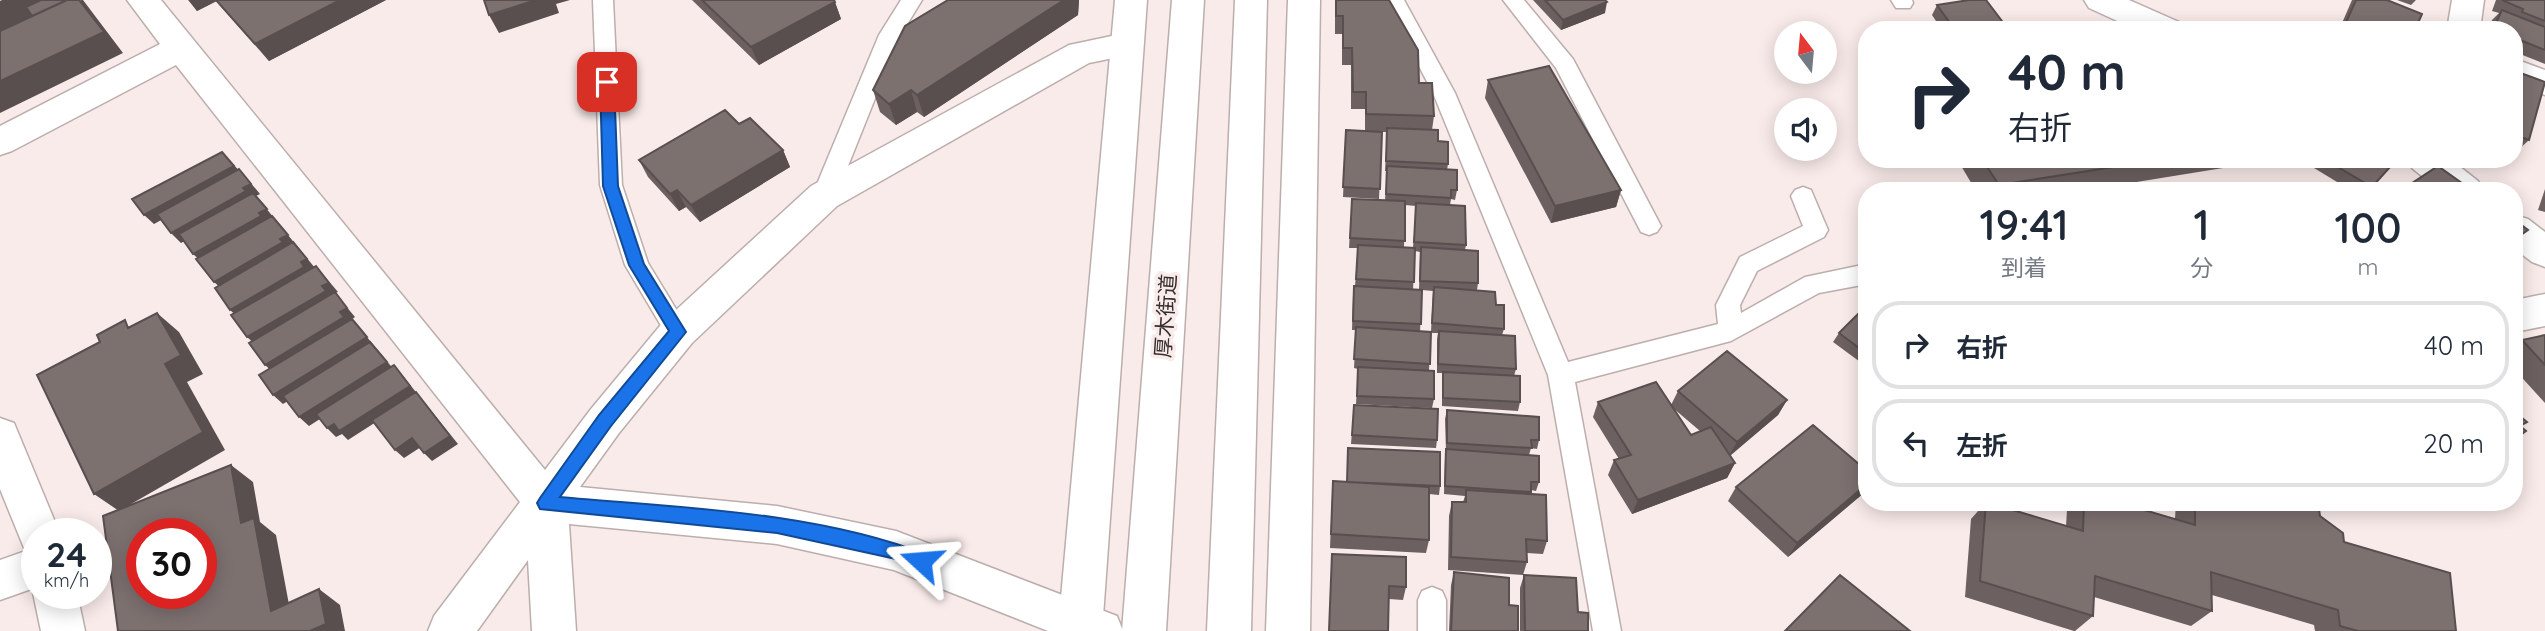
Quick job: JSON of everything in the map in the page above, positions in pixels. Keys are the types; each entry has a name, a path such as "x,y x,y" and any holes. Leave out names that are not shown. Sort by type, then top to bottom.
{"main road":[{"path":"143,0 546,503 554,631"},
{"path":"546,503 777,525 896,551 1087,628 1131,0"},
{"name":"厚木街道","path":"1144,631 1188,0"},
{"path":"1229,631 1251,0"},
{"path":"1288,631 1304,0"},
{"path":"2100,0 2147,21"},
{"path":"2464,21 2468,0"},
{"path":"450,631 605,421 678,332 824,196 1081,53 1126,45"},
{"path":"0,142 182,47"},
{"path":"2523,74 2545,83"},
{"path":"2436,168 2453,182"},
{"path":"2523,235 2545,252"},
{"path":"2523,314 2545,310"},
{"path":"0,436 33,518"},
{"path":"0,580 21,573"},
{"path":"58,609 62,631"}],"lane":[{"path":"603,0 611,186 637,265 678,332"},
{"path":"824,196 890,35 912,0"},
{"path":"1394,0 1444,93 1561,375 1607,631"},
{"path":"1513,0 1565,64 1650,226"},
{"path":"1731,331 1728,305 1748,264 1815,230 1803,196"},
{"path":"1561,375 1731,331 1814,284 1858,276"},
{"path":"1432,631 1433,600"}],"building":[{"path":"41,0 67,0 32,16 26,7"},
{"path":"67,0 79,0 104,32 0,81 0,31"},
{"path":"216,0 340,0 255,44"},
{"path":"484,0 536,0 489,15"},
{"path":"702,0 834,0 835,2 751,47"},
{"path":"948,0 1064,0 917,95 911,90 889,104 873,90 905,26"},
{"path":"1336,0 1389,0 1418,50 1419,83 1432,83 1434,116 1366,114 1366,92 1353,92 1352,48 1343,48 1343,16 1336,16"},
{"path":"1545,0 1605,0 1607,2 1563,20"},
{"path":"1986,0 2002,21 1949,21 1937,5"},
{"path":"2356,0 2387,0 2422,14 2419,21 2347,21"},
{"path":"2502,0 2545,0 2545,21 2522,12 2523,9"},
{"path":"2502,10 2545,27 2545,50 2523,41 2523,21 2497,21"},
{"path":"1549,66 1621,190 1555,206 1488,80"},
{"path":"2523,74 2545,82 2529,140 2523,138"},
{"path":"725,110 739,124 750,118 783,150 691,205 677,190 670,194 639,160"},
{"path":"1387,128 1438,130 1438,141 1448,142 1448,164 1386,161"},
{"path":"1346,130 1382,132 1380,189 1343,187"},
{"path":"222,152 234,166 144,215 132,199"},
{"path":"1387,166 1457,170 1457,190 1451,190 1451,198 1386,194"},
{"path":"1988,168 2108,168 2018,182 1997,182"},
{"path":"2339,168 2389,168 2376,182 2363,182"},
{"path":"2435,168 2441,168 2460,182 2414,182"},
{"path":"239,169 251,184 243,188 246,191 171,233 157,214"},
{"path":"253,193 267,209 259,213 261,216 193,254 179,234"},
{"path":"1352,199 1405,201 1405,241 1350,238"},
{"path":"1416,203 1465,206 1466,245 1414,242"},
{"path":"272,216 288,235 280,239 283,242 214,282 196,259"},
{"path":"293,242 307,259 301,262 304,267 230,310 215,288"},
{"path":"1358,245 1415,248 1414,282 1356,279"},
{"path":"1421,247 1478,251 1478,283 1420,281"},
{"path":"316,266 329,283 322,286 326,291 247,337 231,315"},
{"path":"1354,286 1422,290 1421,324 1353,321"},
{"path":"1434,287 1495,292 1496,305 1504,305 1504,329 1432,323"},
{"path":"335,292 347,308 340,312 344,317 265,365 249,343"},
{"path":"157,313 181,355 165,364 203,432 94,494 37,375 100,342 97,335 125,320 128,328"},
{"path":"1858,314 1858,347 1839,333"},
{"path":"352,319 367,337 273,395 259,375"},
{"path":"1356,327 1431,332 1430,364 1354,359"},
{"path":"1439,331 1515,336 1516,369 1438,364"},
{"path":"2545,335 2545,365 2523,341"},
{"path":"370,342 387,362 299,417 283,396"},
{"path":"1727,351 1787,400 1737,442 1678,391"},
{"path":"394,365 410,386 339,431 334,424 327,428 316,414"},
{"path":"1358,367 1434,371 1434,399 1357,396"},
{"path":"1443,372 1520,376 1520,402 1443,398"},
{"path":"1656,382 1691,435 1711,427 1735,463 1638,500 1614,460 1631,455 1598,402"},
{"path":"416,392 450,436 424,453 412,438 395,450 372,420"},
{"path":"1354,405 1438,409 1437,440 1352,435"},
{"path":"1447,410 1539,417 1539,440 1531,440 1532,448 1447,443"},
{"path":"1813,425 1858,463 1858,492 1797,543 1736,487"},
{"path":"1348,448 1440,452 1440,486 1347,482"},
{"path":"1446,449 1539,456 1539,482 1531,482 1531,492 1445,486"},
{"path":"231,465 241,523 254,518 271,611 319,589 326,624 310,631 118,631 112,585 112,518 103,518"},
{"path":"1333,481 1429,487 1429,540 1331,534"},
{"path":"1466,490 1546,495 1547,541 1526,539 1527,562 1451,557 1452,502 1466,502"},
{"path":"1985,511 2016,511 2083,531 2084,511 2148,511 2195,525 2195,511 2319,511 2320,516 2343,533 2344,542 2450,573 2456,631 2358,631 2340,626 2338,610 2211,572 2212,611 2095,576 2093,616 1980,581"},
{"path":"1332,554 1406,557 1406,587 1389,586 1388,631 1329,631"},
{"path":"1454,572 1509,578 1509,605 1518,606 1518,631 1451,631"},
{"path":"1524,575 1576,578 1578,612 1588,613 1588,631 1525,631"},
{"path":"1840,575 1910,631 1785,631"}],"route":[{"path":"607,82 611,186 637,265 678,332 605,421 546,503 777,525 896,551 921,561"}]}
